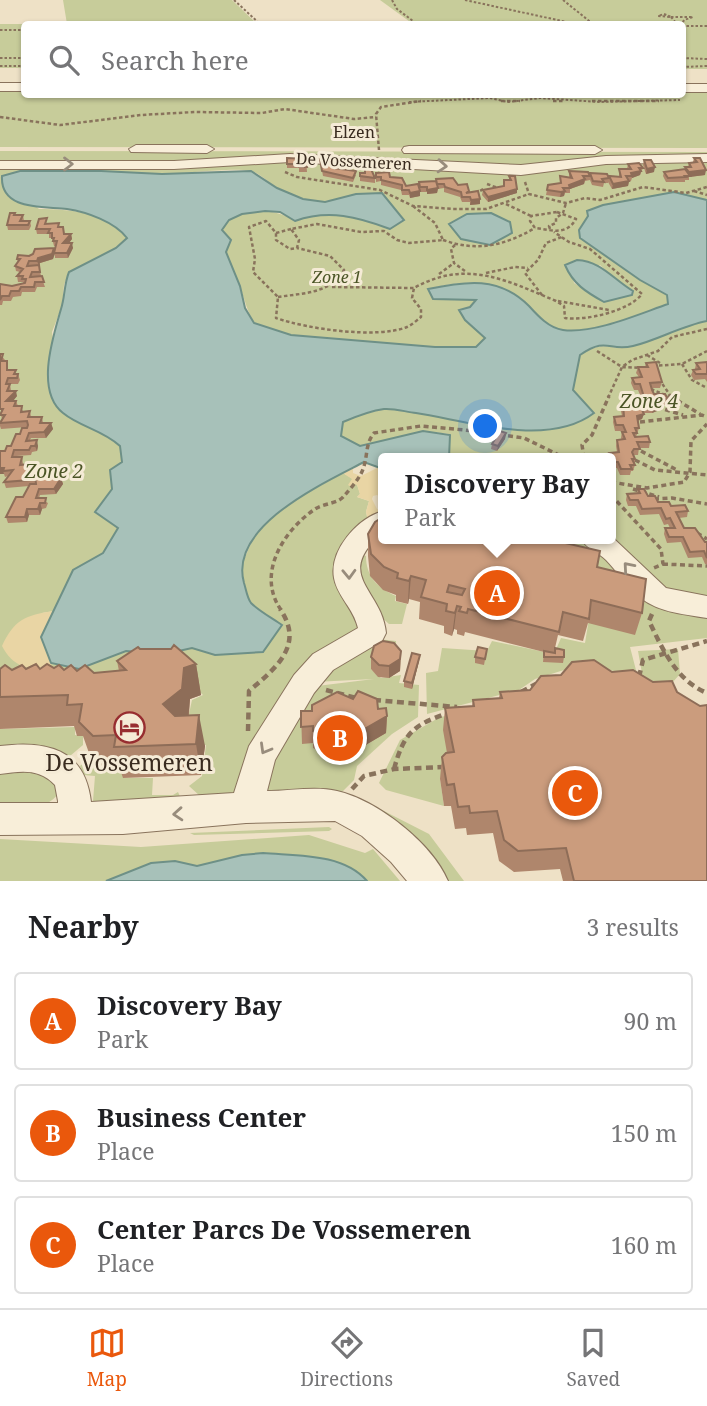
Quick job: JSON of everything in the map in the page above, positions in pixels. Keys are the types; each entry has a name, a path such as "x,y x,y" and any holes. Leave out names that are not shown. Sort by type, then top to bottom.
{"street":[{"path":"0,87 21,87"},
{"path":"686,88 707,88"},
{"name":"Elzen","path":"121,149 707,150"},
{"name":"De Vossemeren","path":"0,165 174,165 301,158 521,170 606,160 707,158"},
{"path":"378,524 355,545 347,570 350,586 372,621 372,632 323,662 304,684 260,756 246,807 335,806 356,813 403,850 430,881"},
{"path":"602,544 614,551 651,592 672,601 707,607"},
{"path":"0,760 39,758 62,767 73,781 76,801 74,819"}],"lane":[{"path":"0,819 74,819 246,807"}],"path":[{"path":"234,0 257,21"},
{"path":"392,0 397,9 413,21"},
{"path":"465,0 562,21"},
{"path":"563,0 589,21"},
{"path":"675,21 673,17 693,17 684,21"},
{"path":"686,26 707,26"},
{"path":"0,30 21,30"},
{"path":"0,58 20,58"},
{"path":"11,66 20,58"},
{"path":"686,58 707,59"},
{"path":"0,66 21,66"},
{"path":"686,66 707,66"},
{"path":"379,150 377,111 389,105 432,99 489,99 508,102 540,98 599,102 691,100"},
{"path":"0,117 60,125 141,115 195,112 262,113 285,109 354,119 376,117"},
{"path":"258,161 274,172 380,190 413,206 435,223 451,249 454,263 467,272"},
{"path":"521,170 529,194"},
{"path":"487,184 499,189"},
{"path":"487,184 493,192"},
{"path":"470,197 487,184"},
{"path":"413,206 486,209 529,194 566,203 585,198 600,200 643,187 686,193 707,187"},
{"path":"694,191 707,195"},
{"path":"550,229 549,226 563,213 566,203"},
{"path":"506,204 531,216 563,213 576,219 568,231 554,232"},
{"path":"531,216 530,221 535,229"},
{"path":"278,297 253,272 255,259 249,227 266,222 276,233 276,240 290,249 297,248 331,256 341,263 344,270 340,279 330,287"},
{"path":"276,233 317,224 361,232 384,231 405,243 443,240 471,249 500,244 535,229 550,229 590,249 642,294 634,305 578,320 565,318 564,306 556,301 496,276 451,272 435,277"},
{"path":"290,229 299,240 297,248"},
{"path":"542,295 539,287 529,280 526,273 538,260 541,248 549,240 562,237"},
{"path":"451,249 456,245"},
{"path":"278,297 330,287 414,288 454,263"},
{"path":"480,274 515,267 528,268"},
{"path":"278,297 276,318 305,328 392,331 407,327 421,317 421,309 412,298 414,288"},
{"path":"556,301 614,311"},
{"path":"583,453 582,445 593,435 622,367 657,351 672,337 707,329"},
{"path":"597,351 622,367 634,369 682,364 707,351"},
{"path":"647,355 662,364"},
{"path":"682,364 692,380 707,388"},
{"path":"658,379 670,397"},
{"path":"651,389 704,416"},
{"path":"657,407 685,416"},
{"path":"643,414 654,419"},
{"path":"640,422 704,416"},
{"path":"627,487 662,488 684,482 691,472 691,440 707,424"},
{"path":"247,743 249,691 278,666 289,644 289,622 272,599 270,575 279,546 291,529 317,507 342,499 363,470 367,444 374,433 421,426 524,438 555,453"},
{"path":"641,451 679,471"},
{"path":"635,460 655,470 707,475"},
{"path":"616,484 661,497 707,504"},
{"path":"648,501 661,497"},
{"path":"616,500 661,549 663,564"},
{"path":"680,505 684,500"},
{"path":"688,530 707,539"},
{"path":"636,576 663,564 707,566"},
{"path":"659,596 649,621 664,653 684,678 699,691 707,693"},
{"path":"637,618 649,621"},
{"path":"631,676 639,677 643,660 707,641"},
{"path":"515,695 543,681"},
{"path":"304,684 359,699 464,708 418,725 402,739 394,769"},
{"path":"335,806 364,776 394,769 449,766"}],"green space":[{"path":"63,0 232,0 254,21 66,21"},
{"path":"380,0 707,0 707,69 686,69 686,21 409,21"},
{"path":"0,24 21,24 21,68 0,68"},
{"path":"0,88 21,88 21,98 686,98 686,89 707,89 707,148 0,147"},
{"path":"0,151 707,152 707,200 674,193 603,205 588,216 579,230 580,238 640,280 667,295 668,304 613,323 569,331 553,327 514,295 491,285 467,283 429,289 434,299 477,300 470,307 459,310 485,338 476,347 435,347 291,335 254,323 226,254 223,233 226,224 234,217 267,212 278,213 295,221 308,217 343,216 390,229 340,199 322,201 297,197 256,173 242,170 164,174 62,170 2,176 39,209 75,211 98,217 119,229 127,238 116,248 69,272 64,285 62,306 52,332 62,413 91,426 120,446 122,462 110,470 118,527 103,553 73,570 54,611 42,613 49,671 51,663 79,669 126,651 165,654 192,648 215,655 249,601 240,569 252,541 268,520 293,501 343,473 353,479 349,485 357,484 360,494 357,497 369,501 366,512 368,521 351,603 359,631 236,796 200,796 189,786 202,776 206,745 182,746 192,700 203,695 180,673 0,696","holes":["600,265 618,282 633,291 604,302 574,283 573,278"]},
{"name":"Zone 4","path":"707,321 707,615 672,601 609,544 616,544 616,453 449,453 449,434 423,431 360,446 341,436 343,422 384,409 507,429 554,429 575,423 593,413 573,390 580,355 596,347 633,346"},
{"path":"473,544 597,544 707,618 707,638 630,647 637,674 585,667 564,670 535,679 519,690 427,714 426,673 438,671 442,648 487,651 492,641 554,654 561,638 585,643 594,588"},
{"path":"360,554 366,556 368,570 374,581 396,596 395,601 407,604 402,624 389,624 368,605 352,560"},
{"path":"378,639 396,641 396,656 373,657 371,669 381,678 401,675 399,683 419,685 418,717 392,734 357,766 354,780 342,792 269,801 261,797 279,733 317,686 374,679 314,682"},
{"path":"678,649 680,674 664,692 440,779 444,806 386,790 379,783 400,740 440,717 643,679 638,651"},
{"path":"75,727 75,735 83,736 83,745 70,756 43,751 0,751 0,729"},
{"path":"91,757 101,768 123,767 123,778 153,778 152,795 173,795 178,792 183,803 89,806 93,801 95,776 83,775 80,766"},
{"path":"0,764 19,764 56,780 59,793 40,807 0,811"},
{"path":"380,809 429,834 464,881 439,881 376,811"},
{"path":"332,829 329,831 190,833"},
{"path":"309,835 365,853 373,849 400,881 367,881 363,876 333,861 263,853 197,866 175,861 106,881 0,881 0,839 141,847"}],"sand":[{"path":"353,468 353,473 361,476 378,468 378,496 373,496 372,499 378,509 378,516 368,521 366,512 369,501 357,497 360,494 357,485 354,484 353,488 348,485 352,479 343,473"},
{"path":"54,611 41,637 51,663 50,671 28,668 16,663 2,646 11,630 28,617"}],"water":[{"path":"20,171 162,174 251,171 277,188 303,199 325,202 356,194 382,193 404,220 390,229 343,216 308,217 295,221 280,212 265,211 242,214 229,220 222,230 231,240 226,252 240,286 245,308 254,323 291,335 435,347 476,347 485,338 465,320 459,310 470,307 476,300 433,299 428,289 442,286 469,283 494,285 518,296 548,324 563,330 602,326 668,304 667,295 640,280 580,238 579,230 588,216 587,211 603,205 674,192 707,200 707,321 633,346 602,345 580,355 573,390 594,413 575,423 554,429 507,429 388,409 368,412 343,422 341,436 360,446 423,431 450,435 449,453 378,453 378,467 364,462 304,494 264,525 250,543 243,562 244,583 251,603 282,625 263,652 215,655 192,648 165,654 126,651 79,669 51,663 41,637 73,570 103,553 118,528 95,512 112,489 110,470 122,462 120,446 70,418 55,403 50,391 48,363 69,272 116,248 127,238 115,227 92,215 16,201 8,196 3,187 2,176"},
{"path":"491,213 510,222 512,233 490,245 461,239 449,224 467,214"},
{"path":"577,260 600,267 633,291 632,295 604,302 591,295 576,282 565,265"},
{"path":"263,853 333,861 357,872 367,881 106,881 151,863 175,861 197,866"}],"building":[{"path":"287,158 306,159 307,167 287,164"},
{"path":"694,158 700,158 706,170 689,172 685,167 691,167 689,163 697,162"},
{"path":"320,159 332,162 334,168 356,171 353,178 322,171"},
{"path":"644,160 651,160 655,167 647,169"},
{"path":"639,163 643,168 631,173 632,176 626,176 629,181 613,184 609,176 621,177 619,169 631,169 628,164"},
{"path":"365,169 371,169 375,178 360,176 360,173 365,173"},
{"path":"685,169 690,176 668,178 664,172"},
{"path":"569,171 588,172 590,176 583,176 585,179 569,185 570,188 563,188 565,191 547,190 548,185 561,183 560,176 572,178"},
{"path":"389,172 390,177 402,178 406,186 418,184 420,191 410,193 409,190 402,190 402,185 376,177 376,173"},
{"path":"590,173 607,174 609,178 602,179 604,182 593,181"},
{"path":"509,176 515,176 517,189 488,197 483,190 504,186 504,180 511,180"},
{"path":"453,178 458,185 467,184 469,191 466,193 478,191 480,199 462,197 461,192 445,187 444,184 437,184 436,179"},
{"path":"436,181 438,188 427,190 427,187 420,187 419,182"},
{"path":"10,213 23,215 20,221 30,221 28,225 7,225"},
{"path":"47,218 45,224 59,223 58,227 63,227 64,234 71,234 63,243 72,243 67,253 54,253 57,241 53,241 52,233 48,233 50,229 36,229 39,219"},
{"path":"54,248 52,254 38,258 37,261 29,261 27,266 39,265 40,272 32,272 30,277 42,276 44,282 35,282 34,287 21,287 19,291 11,291 9,296 2,296 0,300 0,284 12,286 25,283 23,276 17,276 23,269 15,266 20,259 17,259 18,255 29,256 35,249"},
{"path":"0,354 3,354 1,361 7,361 7,370 16,370 14,374 18,374 17,378 8,378 6,384 10,384 7,391 16,391 6,401 16,401 14,406 22,406 21,412 30,411 28,417 42,417 40,423 51,423 44,432 29,433 26,441 37,440 35,446 31,446 29,450 14,450 12,457 22,457 20,465 29,464 27,470 52,471 50,478 61,478 54,489 39,489 36,498 46,498 45,503 40,503 38,509 27,509 25,517 6,517 16,497 23,497 30,484 36,484 35,475 31,476 30,480 4,482 13,470 3,471 4,468 0,468 0,451 11,446 16,434 20,434 22,428 27,428 28,425 27,421 0,423 5,415 0,415 3,409 0,409"},
{"path":"656,362 662,382 650,383 652,390 654,394 665,394 668,399 655,400 658,406 641,408 644,414 637,416 639,428 635,428 637,433 633,433 635,437 648,436 650,442 637,442 640,449 634,449 632,452 635,465 630,465 632,469 621,469 616,453 609,453 619,452 617,440 625,439 622,432 626,432 623,425 616,425 614,417 624,416 623,405 630,405 627,398 644,397 640,384 635,384 632,378 642,377 638,367 648,367 646,363"},
{"path":"707,362 707,374 696,374 693,370 700,369 696,363"},
{"path":"500,431 506,433 498,446 492,444"},
{"path":"638,489 644,489 648,496 655,496 658,502 669,502 671,506 685,505 688,511 676,512 684,528 695,528 707,542 707,558 704,551 690,552 683,537 669,537 665,528 675,528 670,518 666,519 661,508 642,509 638,500 630,500 627,494 640,493"},
{"path":"378,520 378,544 570,544 600,551 597,567 646,579 642,613 591,600 589,619 563,612 559,632 468,609 467,613 459,611 461,607 457,606 455,613 446,611 447,604 421,597 426,580 411,576 409,581 397,578 398,573 384,567 371,554 368,534","holes":["449,585 465,589 462,595 447,592"]},
{"path":"383,641 394,643 401,651 400,659 389,666 379,665 371,657 374,646"},
{"path":"174,645 196,664 184,668 182,689 163,704 175,716 199,715 196,744 114,747 116,735 93,736 79,722 82,704 67,705 68,695 0,697 0,669 5,665 12,670 22,665 26,669 36,664 40,669 47,664 54,668 59,665 64,670 71,665 77,671 85,665 94,673 126,670 117,661 138,647 171,649"},
{"path":"478,647 487,649 485,659 475,657"},
{"path":"555,648 564,650 564,657 544,657 544,651 555,653"},
{"path":"412,653 420,655 412,683 404,681"},
{"path":"594,660 612,672 633,670 653,682 672,681 677,692 700,706 707,705 707,881 574,881 566,848 518,851 504,840 497,811 470,813 469,806 458,807 454,784 447,785 442,757 446,753 454,752 445,708 474,706 473,700 502,698 500,692 530,690 541,676 561,675 572,662"},
{"path":"358,691 377,699 378,709 386,708 387,716 340,743 313,731 313,726 301,727 301,711 312,711 312,705 337,692 353,699"}],"place":[{"name":"Discovery Bay","path":"497,593"},
{"name":"De Vossemeren","path":"129,728"},
{"name":"Business Center","path":"340,738"},
{"name":"Center Parcs De Vossemeren","path":"575,793"}],"park label":[{"name":"Zone 1","path":"337,277"},
{"name":"Zone 2","path":"54,471"}]}
